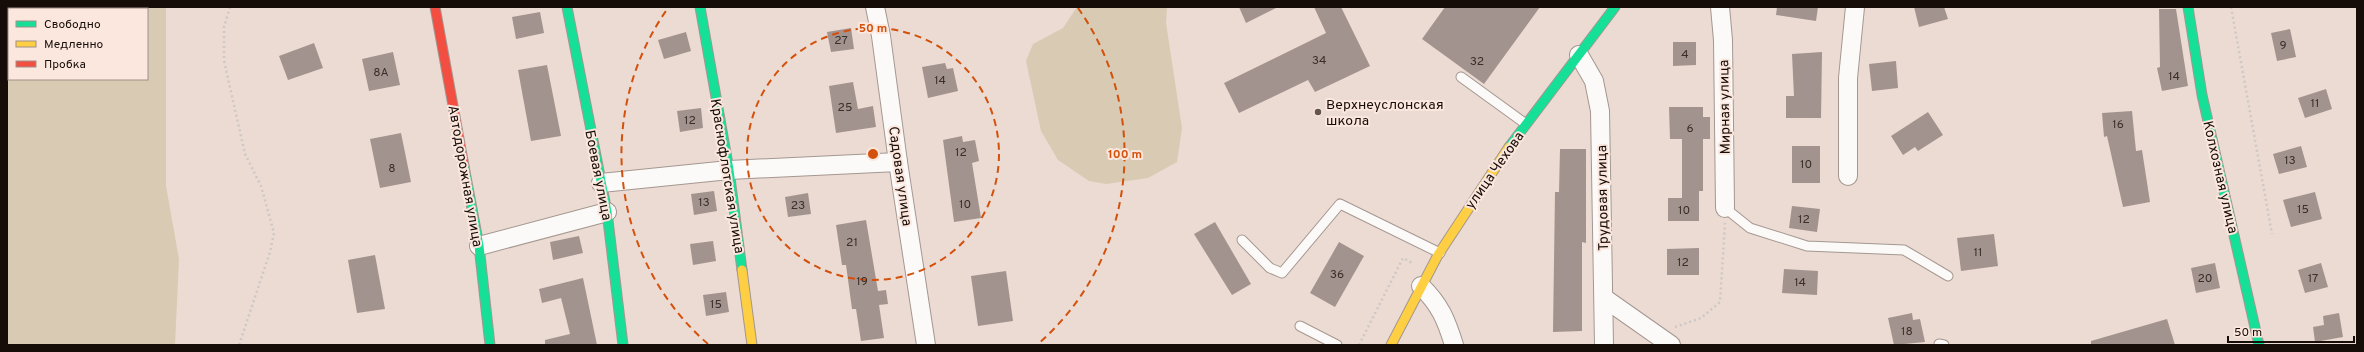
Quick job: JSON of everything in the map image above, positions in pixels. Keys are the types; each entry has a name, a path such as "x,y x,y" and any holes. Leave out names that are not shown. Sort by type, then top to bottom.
{"street":[{"name":"Автодорожная улица","path":"435,7 480,246 490,345"},
{"name":"Боевая улица","path":"567,7 606,212 624,345"},
{"name":"Краснофлотская улица","path":"700,7 729,170 752,345"},
{"name":"Садовая улица","path":"875,7 881,36 898,162 926,345"},
{"name":"улица Чехова","path":"1391,345 1425,279 1479,187 1615,7"},
{"name":"Мирная улица","path":"1720,7 1723,40 1725,208"},
{"path":"1848,176 1848,78 1854,7"},
{"name":"Колхозная улица","path":"2188,7 2202,95 2259,345"},
{"name":"Трудовая улица","path":"1579,55 1594,81 1600,111 1604,345"},
{"path":"601,183 729,170 898,162"},
{"path":"480,246 606,212"},
{"path":"1425,279 1444,315 1454,345"},
{"path":"1604,298 1671,345"}],"lane":[{"path":"1461,77 1527,125"},
{"path":"1242,240 1270,268 1282,273 1340,204 1440,253"},
{"path":"1725,208 1750,228 1807,246 1904,250 1948,276"},
{"path":"1300,326 1337,345"}],"path":[{"path":"230,7 224,27 224,61 245,154 261,186 274,233 270,252 239,345"},
{"path":"2230,7 2272,234"},
{"path":"1656,334 1701,318 1720,302 1725,208"},
{"path":"1359,345 1403,258 1425,279"}],"shaded area":[{"path":"7,7 166,7 166,186 179,259 175,345 7,345"},
{"path":"1077,7 1167,7 1166,23 1182,128 1177,162 1148,178 1106,184 1089,181 1058,160 1041,131 1026,61 1033,44 1063,28"}],"building":[{"path":"1239,7 1278,7 1246,23"},
{"path":"1314,7 1341,7 1370,66 1315,92 1308,80 1239,113 1224,83 1326,33"},
{"path":"1445,7 1540,7 1484,84 1422,39"},
{"path":"1777,7 1818,7 1816,21 1776,15"},
{"path":"1914,7 1944,7 1948,19 1919,27"},
{"path":"2159,9 2176,9 2188,86 2162,91 2157,68 2160,67"},
{"path":"540,12 544,33 516,39 512,17"},
{"path":"851,28 854,49 831,52 827,32"},
{"path":"2290,29 2296,57 2277,61 2271,33"},
{"path":"686,32 691,51 664,59 658,40"},
{"path":"1673,42 1696,42 1696,65 1673,66"},
{"path":"314,43 323,68 288,80 279,56"},
{"path":"393,52 400,85 369,91 362,59"},
{"path":"1822,52 1821,118 1786,118 1786,96 1794,96 1792,54"},
{"path":"1896,61 1898,88 1872,91 1869,64"},
{"path":"945,63 947,69 953,68 958,91 928,98 922,67"},
{"path":"547,65 561,136 531,141 518,70"},
{"path":"853,82 858,109 873,106 876,127 836,133 829,86"},
{"path":"2326,89 2332,109 2305,118 2298,98"},
{"path":"1669,107 1703,107 1703,117 1710,117 1710,139 1703,139 1703,191 1699,191 1699,221 1668,221 1668,198 1682,198 1682,139 1670,139"},
{"path":"701,108 703,128 680,132 677,111"},
{"path":"2132,111 2136,151 2142,150 2150,202 2123,207 2107,136 2104,137 2102,113"},
{"path":"1928,112 1943,135 1918,151 1915,147 1903,155 1891,136"},
{"path":"401,133 411,182 380,188 370,139"},
{"path":"962,136 963,142 975,140 979,161 972,163 981,218 954,222 943,140"},
{"path":"1792,146 1820,146 1820,183 1792,183"},
{"path":"2301,146 2307,167 2279,174 2273,154"},
{"path":"1560,149 1586,149 1586,243 1582,242 1582,331 1553,332 1555,192 1559,192"},
{"path":"714,191 717,211 694,215 691,194"},
{"path":"2315,192 2322,219 2291,227 2283,200"},
{"path":"808,193 811,214 788,217 785,197"},
{"path":"1792,206 1820,209 1817,232 1789,228"},
{"path":"866,220 878,291 886,290 888,304 879,305 884,338 861,341 856,309 852,309 846,265 842,265 836,225"},
{"path":"1215,222 1251,284 1232,295 1194,234"},
{"path":"1994,234 1998,266 1961,271 1957,238"},
{"path":"579,236 583,253 553,260 550,242"},
{"path":"713,241 716,261 693,265 690,244"},
{"path":"1339,242 1364,256 1335,307 1310,293"},
{"path":"1699,248 1699,275 1667,275 1667,249"},
{"path":"375,255 385,309 357,313 348,260"},
{"path":"2215,263 2220,288 2196,293 2191,268"},
{"path":"2321,263 2328,287 2305,293 2298,270"},
{"path":"1784,269 1818,271 1817,295 1782,293"},
{"path":"1006,271 1013,321 978,326 971,276"},
{"path":"583,278 597,345 545,345 545,340 570,334 561,298 542,303 539,289"},
{"path":"726,292 729,312 706,316 703,295"},
{"path":"1912,313 1913,320 1920,319 1925,342 1894,345 1888,318"},
{"path":"2339,313 2343,337 2315,342 2313,327 2324,325 2323,316"},
{"path":"2167,319 2175,345 2091,345 2091,341"}],"traffic: fast":[{"path":"567,7 607,212 623,345"},
{"path":"700,7 729,170 742,270"},
{"path":"1509,147 1615,7"},
{"path":"2188,7 2202,95 2259,345"},
{"path":"464,166 479,246 490,345"}],"traffic: slow":[{"path":"1391,345 1438,255 1509,147"},
{"path":"742,270 752,345"}],"traffic: jam":[{"path":"435,7 464,166"}],"place":[{"name":"Верхнеуслонская школа","path":"1318,112"}]}
